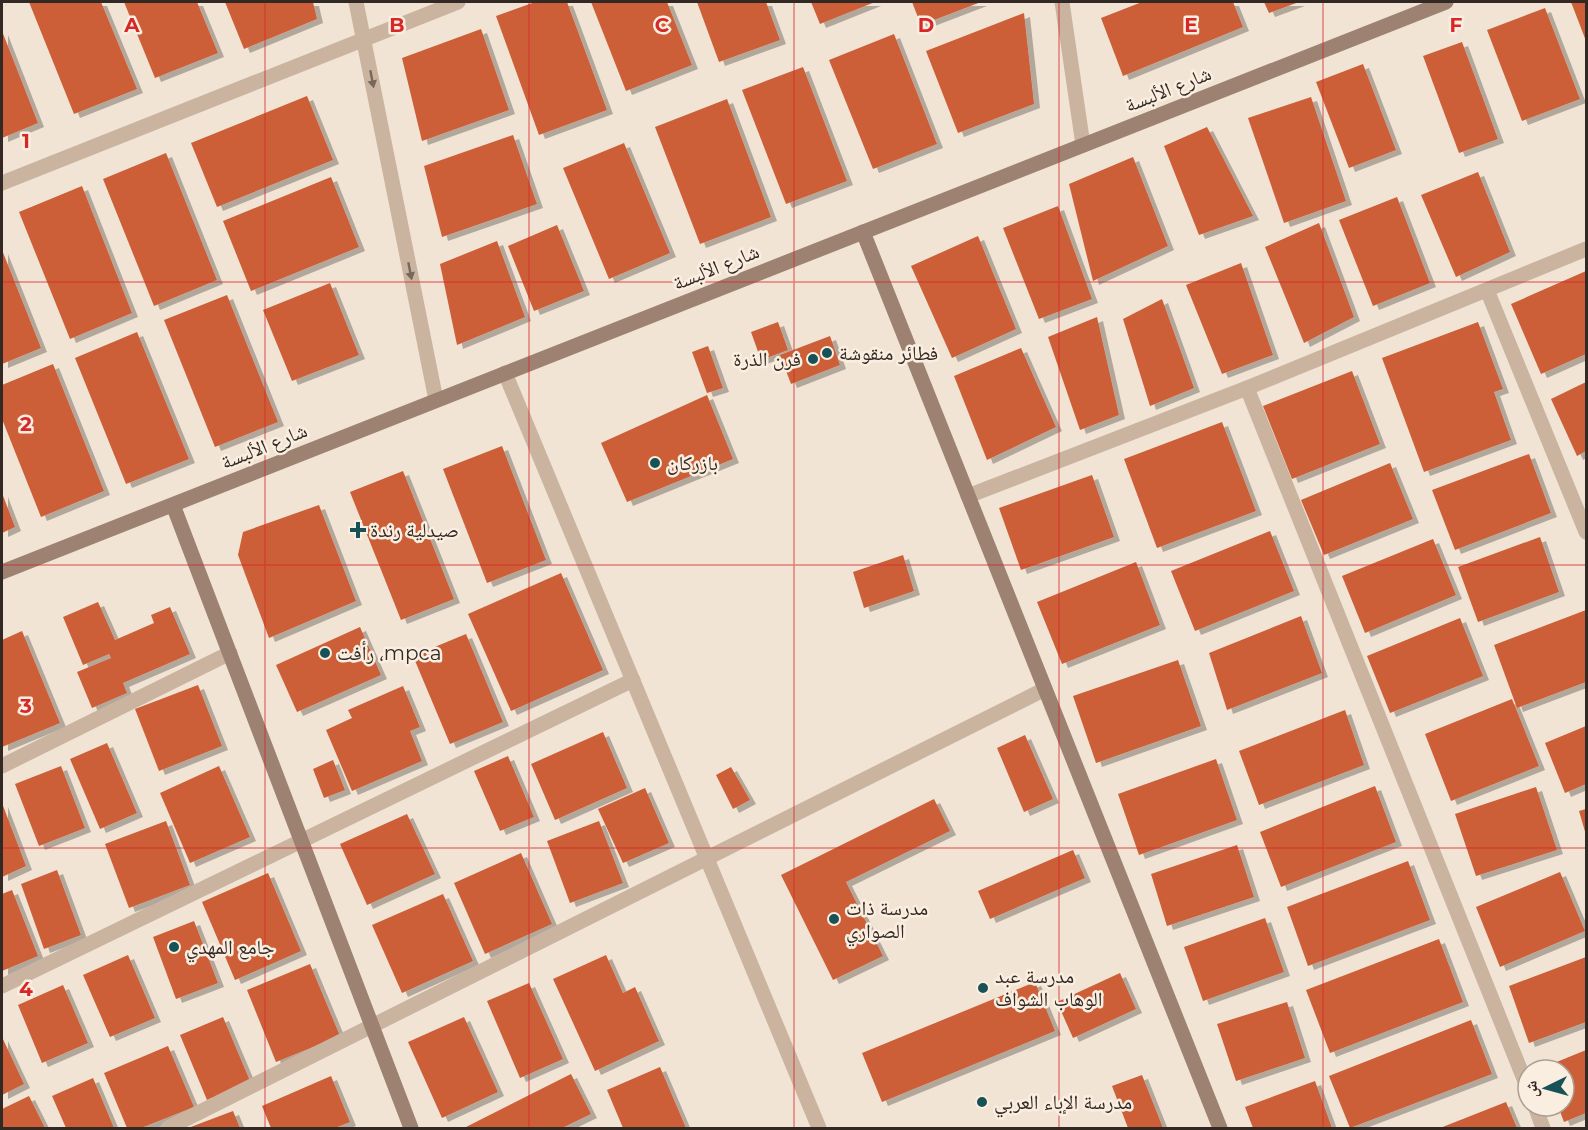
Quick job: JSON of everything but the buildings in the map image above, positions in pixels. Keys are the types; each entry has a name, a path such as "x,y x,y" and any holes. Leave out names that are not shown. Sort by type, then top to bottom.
{"main road":[{"name":"شارع الألبسة","path":"2,572 1446,2"},
{"path":"863,232 1220,1128"},
{"path":"173,504 411,1128"}],"street":[{"path":"356,2 436,400"},
{"path":"2,183 458,2"},
{"path":"1062,2 1083,145"},
{"path":"968,496 1247,388 1587,249"},
{"path":"1487,290 1587,532"},
{"path":"505,373 819,1128"},
{"path":"1247,388 1516,1059"},
{"path":"2,765 230,654"},
{"path":"2,986 633,680"},
{"path":"168,1128 373,1029 1045,689"}],"place":[{"name":"فطائر منقوشة","path":"827,353"},
{"name":"فرن الذرة","path":"813,359"},
{"name":"بازركان","path":"655,463"},
{"name":"صيدلية رندة","path":"358,530"},
{"name":"رأفت ،mpca","path":"325,653"},
{"name":"مدرسة ذات الصواري","path":"834,919"},
{"name":"جامع المهدي","path":"174,947"},
{"name":"مدرسة عبد الوهاب الشواف","path":"983,988"},
{"name":"مدرسة الإباء العربي","path":"982,1102"}]}
